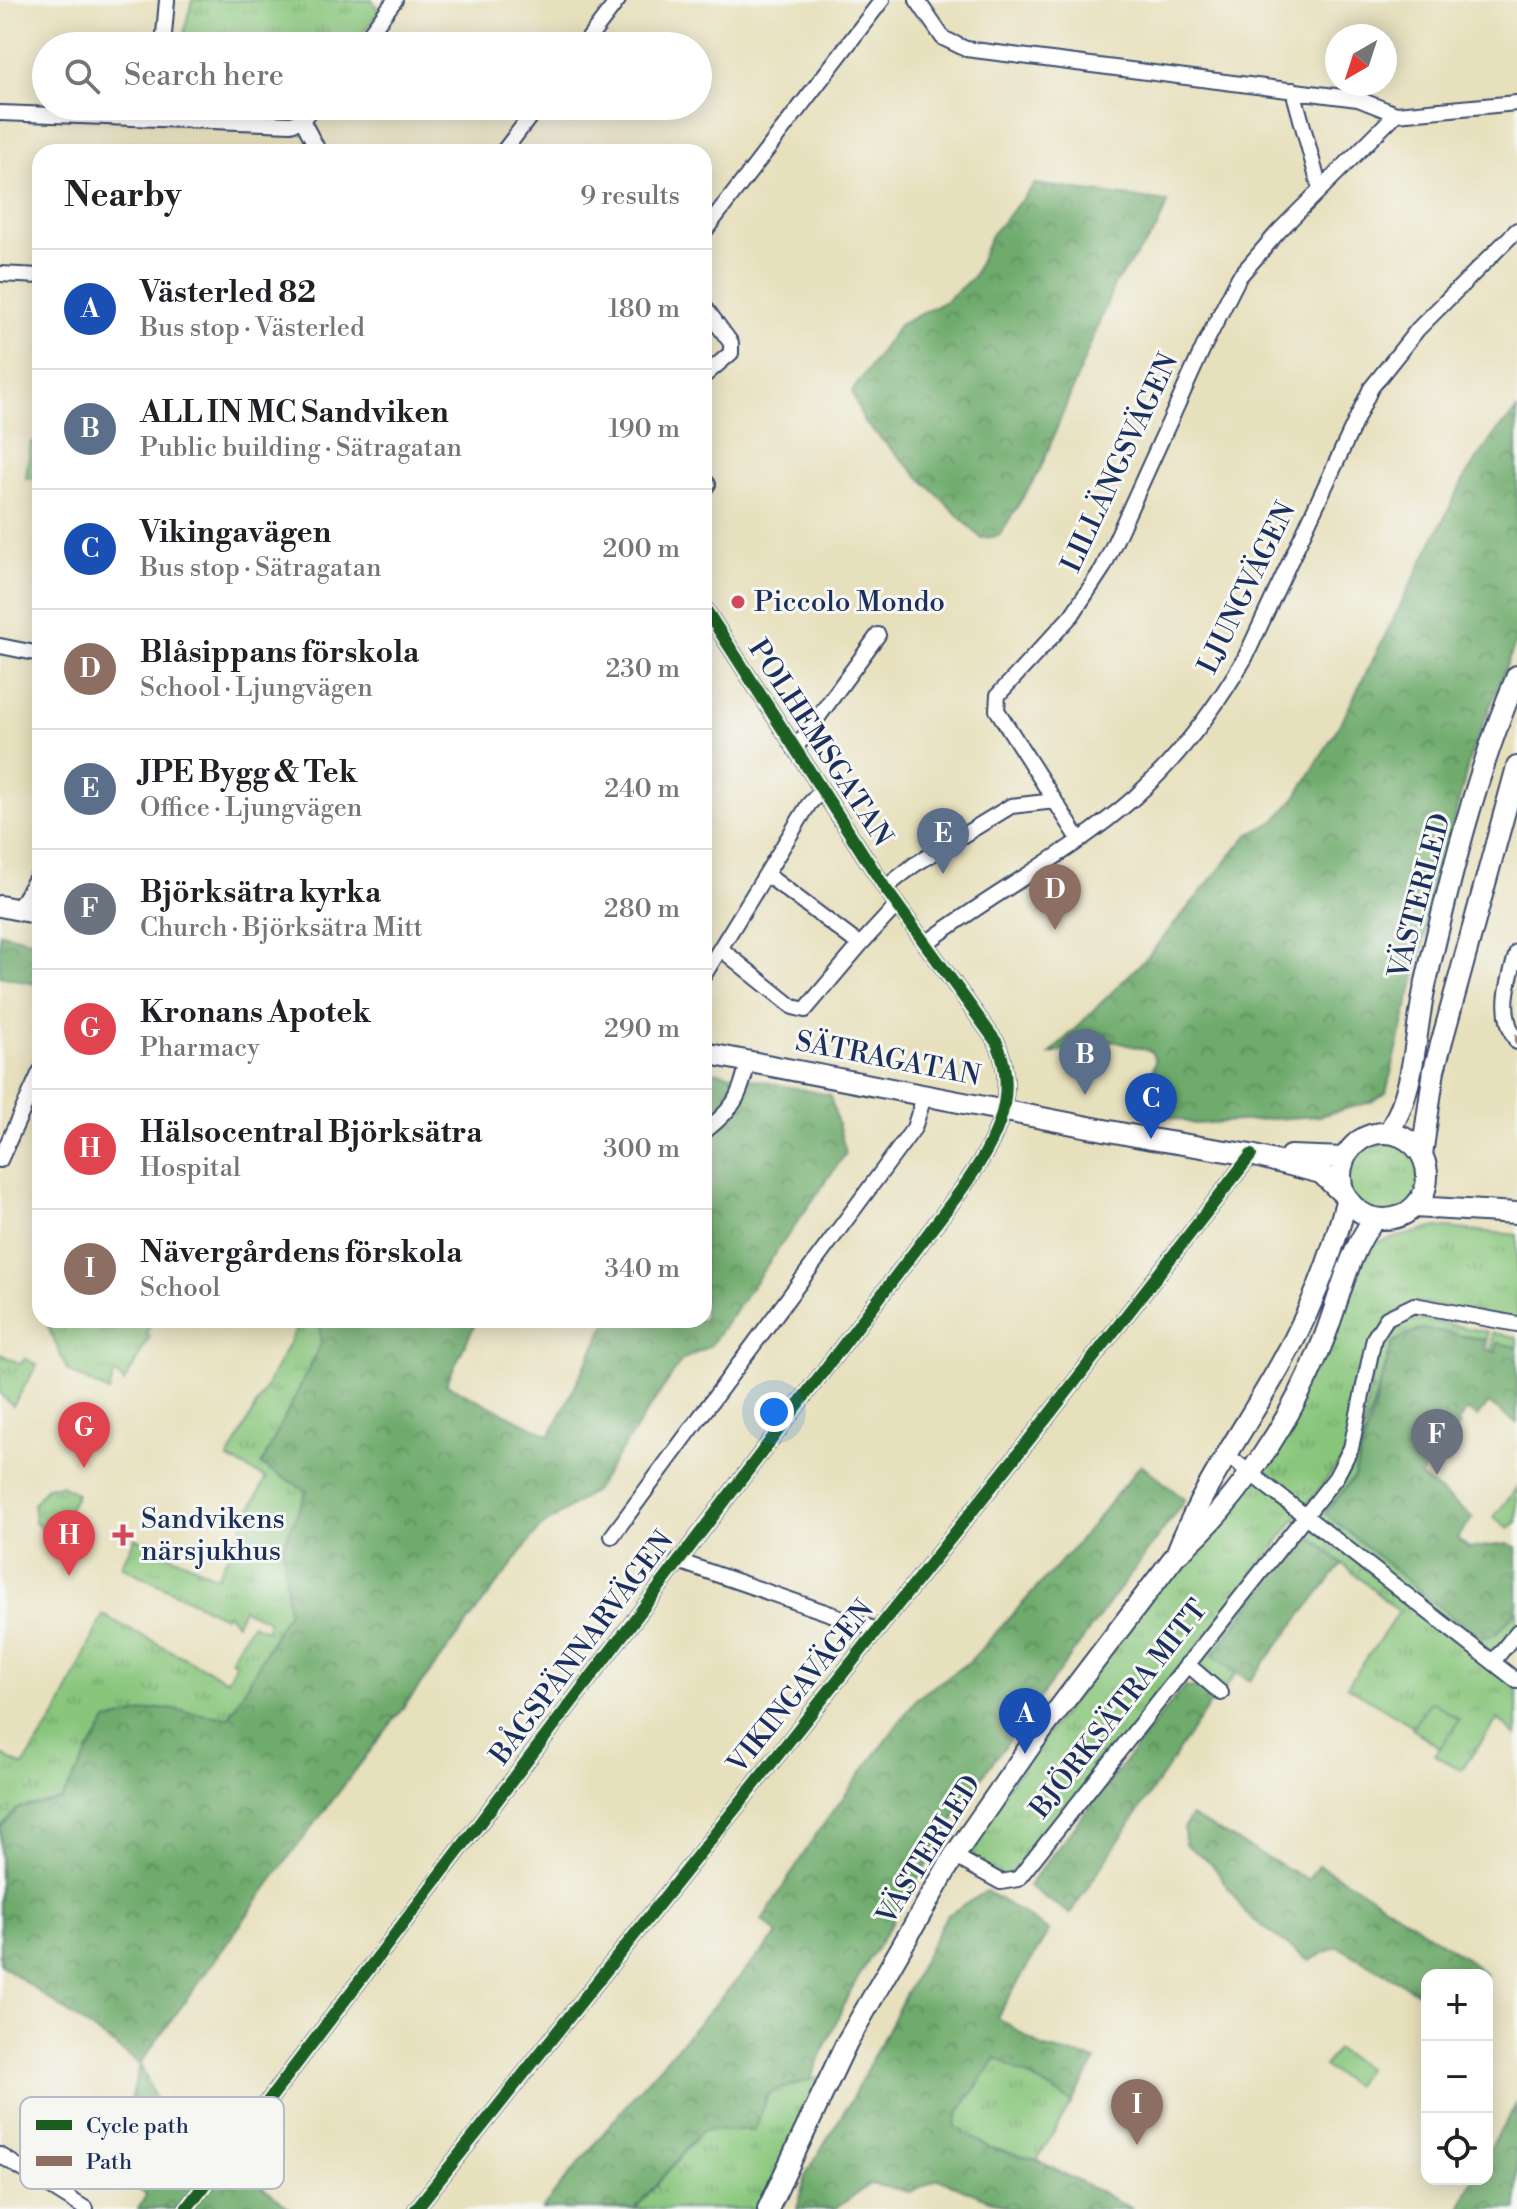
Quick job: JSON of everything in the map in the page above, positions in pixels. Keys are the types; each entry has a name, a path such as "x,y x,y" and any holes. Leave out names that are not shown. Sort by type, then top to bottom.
{"street":[{"path":"164,32 167,0"},
{"path":"371,32 395,0"},
{"path":"594,32 618,0"},
{"path":"712,222 882,0"},
{"path":"917,0 943,38 966,49 1370,101 1396,114 1517,103"},
{"path":"1293,90 1320,189"},
{"path":"0,113 32,113"},
{"name":"LILLÄNGSVÄGEN","path":"1079,839 997,710 998,695 1072,615 1103,568 1204,346 1239,277 1320,189 1396,114"},
{"path":"243,120 291,124 302,120 315,144"},
{"path":"509,144 527,120"},
{"name":"LJUNGVÄGEN","path":"925,944 1079,839 1160,773 1213,709 1262,624 1371,388 1418,329 1517,230"},
{"path":"0,274 32,276"},
{"path":"712,317 731,343 731,353 712,369"},
{"name":"POLHEMSGATAN","path":"712,619 885,888 997,1043 1004,1063 1005,1110"},
{"path":"795,749 819,710 878,635"},
{"path":"0,646 32,652"},
{"name":"VÄSTERLED","path":"1388,1133 1404,1104 1419,1011 1441,917 1476,793 1517,676"},
{"name":"VÄSTERLED","path":"1422,1155 1434,1070 1517,767"},
{"path":"712,963 822,790"},
{"path":"885,888 914,865 1011,806 1055,801"},
{"path":"767,875 860,945"},
{"path":"32,881 9,908 32,912"},
{"path":"721,949 793,1007 805,1010 897,905"},
{"path":"1516,1040 1508,1029 1505,993 1517,952"},
{"name":"SÄTRAGATAN","path":"712,1054 1251,1155 1321,1173 1347,1198"},
{"path":"712,1126 726,1115 738,1099 748,1061"},
{"path":"0,1160 32,1090"},
{"path":"612,1536 914,1128 925,1094"},
{"name":"BÅGSPÄNNARVÄGEN","path":"271,2097 976,1171 995,1138 1005,1110"},
{"path":"1388,1133 1414,1144 1422,1155 1427,1174 1419,1200 1395,1218 1375,1218 1363,1214 1347,1198 1341,1182 1345,1158 1362,1138 1388,1133"},
{"name":"SÄTRAGATAN","path":"1251,1155 1345,1158"},
{"name":"VIKINGAVÄGEN","path":"416,2209 1251,1155"},
{"name":"VÄSTERLED","path":"1175,1556 1192,1512 1308,1311 1324,1276 1347,1198"},
{"name":"VÄSTERLED","path":"768,2209 847,2042 954,1856 1031,1745 1175,1556 1210,1527 1271,1441 1317,1356 1354,1251 1375,1218"},
{"name":"BJÖRKSÄTRA MITT","path":"954,1856 1001,1882 1018,1879 1346,1461 1374,1338 1387,1318 1414,1305 1517,1324"},
{"path":"1227,1455 1517,1681"},
{"path":"678,1561 877,1630"},
{"path":"1493,1662 1517,1632"},
{"path":"1187,1664 1221,1693"},
{"path":"0,2155 20,2168"},
{"name":"VÄSTERLED","path":"777,2209 793,2157"},
{"path":"54,2189 86,2209"},
{"name":"BÅGSPÄNNARVÄGEN","path":"186,2209 201,2189"}],"green space":[{"path":"192,0 372,0 379,11 363,32 184,32"},
{"path":"1035,184 1168,202 1156,230 1115,283 1040,470 999,536 981,538 864,422 852,392 899,325 946,301 973,277 991,235"},
{"path":"1517,410 1517,639 1470,757 1386,1093 1371,1102 1319,1116 1194,1124 1145,1109 1155,1060 1151,1051 1113,1041 1050,1054 1148,956 1248,835 1275,821 1297,796 1344,717 1466,475 1495,434"},
{"path":"31,442 32,442 32,478 26,478"},
{"path":"0,933 32,940 32,983 0,976"},
{"path":"712,1071 830,1095 846,1153 710,1346 682,1360 594,1491 540,1528 284,1864 140,2064 0,1964 0,1828 19,1808 61,1800 107,1721 160,1708 229,1718 288,1611 283,1545 307,1491 261,1465 321,1344 320,1328 473,1328 446,1384 550,1436 604,1328 712,1328"},
{"path":"1384,1133 1408,1140 1420,1152 1427,1176 1420,1200 1408,1212 1384,1219 1360,1212 1348,1200 1341,1176 1348,1152 1360,1140"},
{"path":"1437,1227 1517,1235 1517,1321 1416,1302 1387,1318 1351,1448 1014,1882 954,1856 1271,1441 1363,1234 1376,1243"},
{"path":"1425,1320 1488,1332 1487,1340 1421,1329 1393,1342 1364,1432 1361,1431 1383,1335 1398,1321"},
{"path":"48,1328 149,1328 146,1333 150,1336 124,1383 115,1372 109,1392 68,1371"},
{"path":"297,1328 320,1328 321,1344 262,1465 307,1491 283,1545 288,1611 229,1719 160,1708 108,1721 61,1800 19,1808 0,1828 0,1754 23,1766 57,1714 103,1615 227,1680 236,1662 230,1659 251,1624 266,1630 269,1621 243,1609 236,1623 227,1613 224,1617 121,1566 135,1538 217,1577 266,1478 228,1459"},
{"path":"1421,1329 1487,1340 1486,1349 1496,1352 1497,1343 1517,1347 1517,1423 1488,1403 1477,1417 1467,1410 1457,1423 1460,1425 1420,1476 1473,1518 1457,1538 1469,1548 1508,1544 1517,1547 1517,1610 1494,1636 1476,1637 1325,1513 1354,1477 1393,1342"},
{"path":"1493,1333 1517,1337 1517,1347 1498,1343 1497,1352 1491,1350"},
{"path":"0,1354 21,1364 25,1358 37,1365 13,1406 0,1394"},
{"path":"1361,1433 1364,1435 1354,1477 1325,1513 1494,1636 1517,1610 1517,1632 1493,1662 1311,1520 1348,1473"},
{"path":"1141,1464 1185,1500 971,1792 849,1993 810,2080 769,2092 755,2130 703,2130 635,2209 542,2209 635,2094 778,1934 762,1920 817,1833 917,1698 970,1661 1076,1545"},
{"path":"62,1485 77,1494 55,1535 43,1531 35,1522 33,1504 47,1487"},
{"path":"1517,1488 1517,1522 1509,1528 1494,1517"},
{"path":"1315,1530 1517,1687 1517,1736 1498,1719 1461,1770 1435,1755 1459,1720 1431,1701 1413,1726 1347,1686 1399,1612 1310,1536 1214,1656 1237,1672 1221,1693 1195,1671 1301,1534"},
{"path":"1310,1536 1342,1564 1250,1681 1213,1656 1294,1548"},
{"path":"1184,1686 1198,1688 1213,1699 1070,1914 1028,1886"},
{"path":"1431,1701 1459,1720 1440,1748 1412,1728"},
{"path":"1191,1816 1308,1880 1318,1865 1353,1884 1479,1969 1421,1969 1421,1995 1337,1946 1309,1961 1247,1915 1212,1864 1185,1844 1184,1828"},
{"path":"987,1891 1049,1931 997,2017 1044,2048 1096,2060 1072,2102 996,2058 960,2111 955,2126 990,2148 1037,2160 1133,2209 1011,2209 938,2179 910,2192 870,2184 835,2209 797,2209 806,2174 850,2102 946,1916"},
{"path":"1336,2049 1366,2068 1354,2086 1324,2067"},
{"path":"996,2057 1072,2102 1037,2160 990,2148 955,2126 960,2111"},
{"path":"140,2064 155,2097 132,2097"},
{"path":"832,2073 777,2209 635,2209 703,2130 755,2129 769,2092"},
{"path":"1517,2103 1517,2209 1460,2209 1470,2185 1493,2185 1493,2143"},
{"path":"137,2189 265,2189 291,2209 138,2209 146,2195"}],"cycle path":[{"path":"271,2097 959,1193 992,1141 999,1122 1006,1084 997,1043 885,888 712,619"},
{"path":"416,2209 1048,1416 1251,1155"},
{"path":"186,2209 201,2189"}],"place":[{"name":"Piccolo Mondo","path":"738,602"},
{"name":"JPE Bygg & Tek","path":"943,874"},
{"name":"Blåsippans förskola","path":"1055,930"},
{"name":"ALL IN MC Sandviken","path":"1085,1095"},
{"name":"Vikingavägen","path":"1151,1139"},
{"name":"Kronans Apotek","path":"84,1468"},
{"name":"Björksätra kyrka","path":"1437,1475"},
{"name":"Sandvikens närsjukhus","path":"123,1535"},
{"name":"Hälsocentral Björksätra","path":"69,1576"},
{"name":"Västerled 82","path":"1025,1754"},
{"name":"Nävergårdens förskola","path":"1137,2145"}]}
